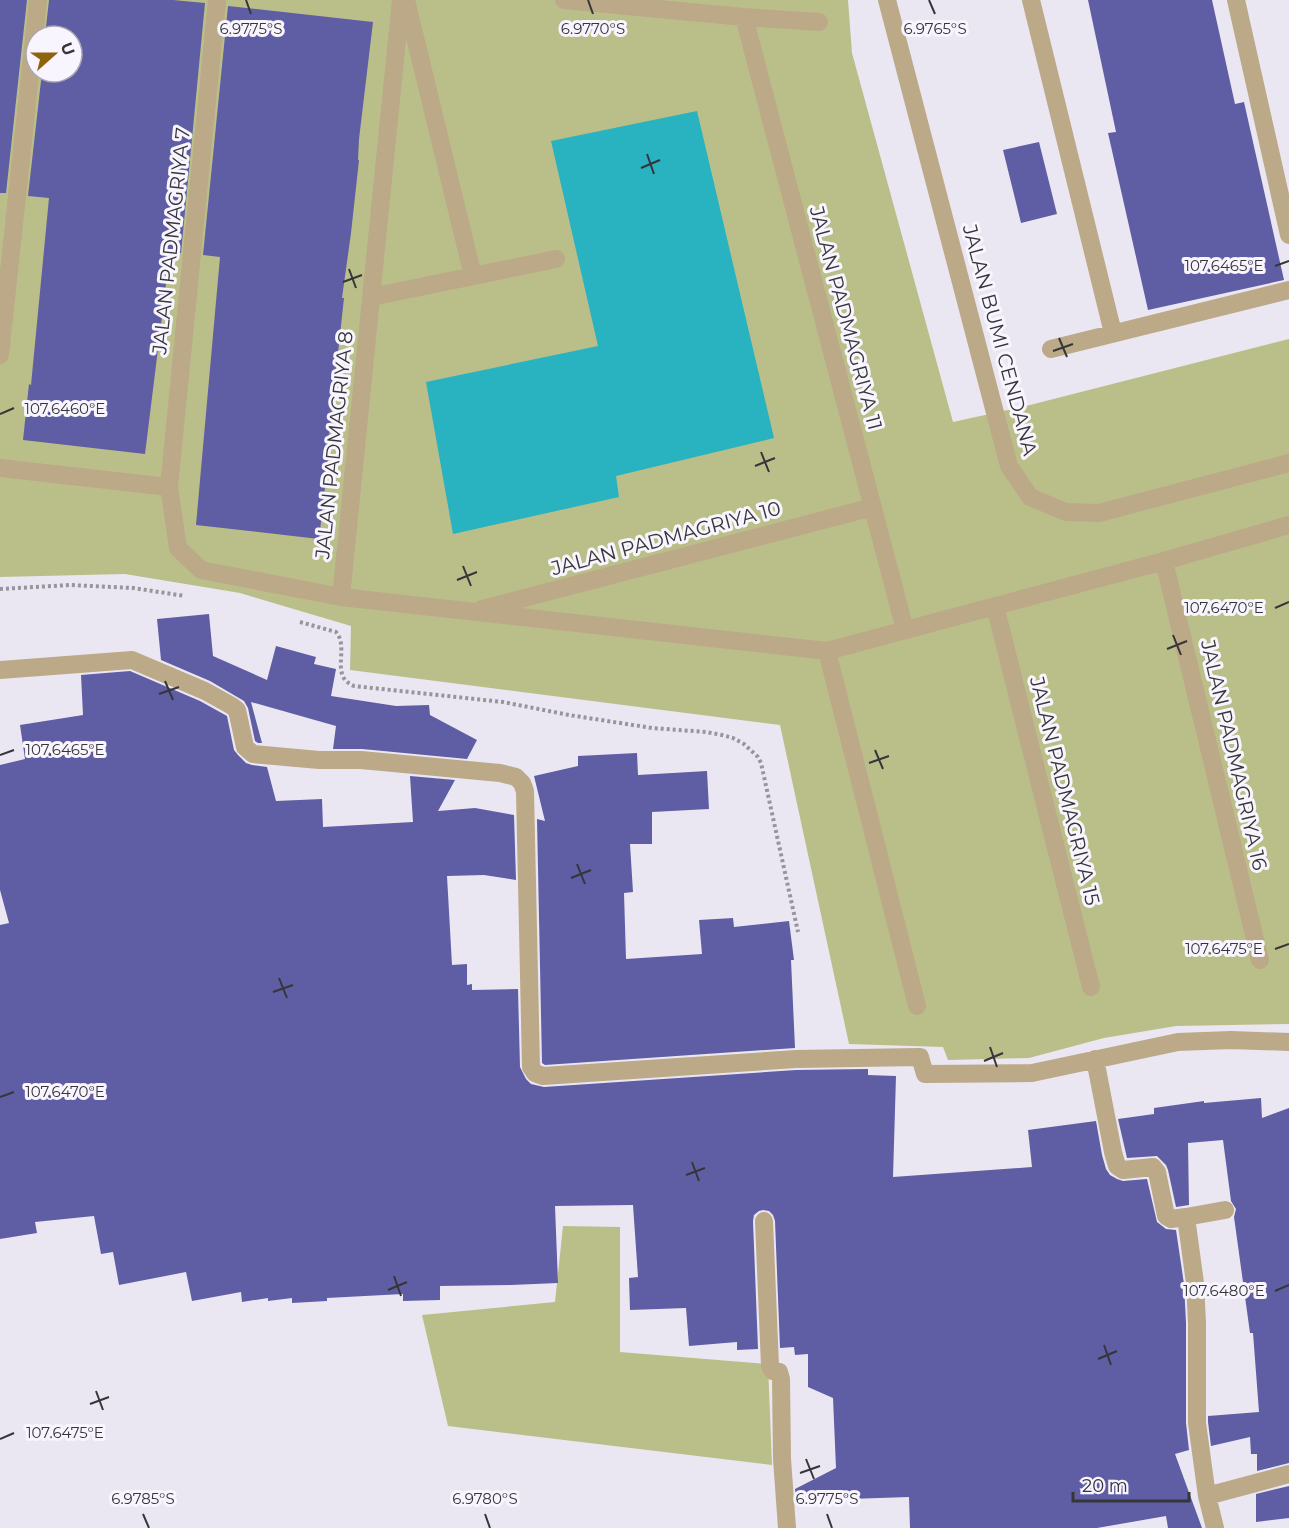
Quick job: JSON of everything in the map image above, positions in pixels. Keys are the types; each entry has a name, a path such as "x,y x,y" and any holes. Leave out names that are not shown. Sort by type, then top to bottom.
{"street":[{"path":"0,355 38,0"},
{"name":"JALAN PADMAGRIYA 7","path":"169,487 218,0"},
{"name":"JALAN PADMAGRIYA 8","path":"341,597 401,0"},
{"path":"406,0 473,276"},
{"path":"564,0 819,22"},
{"name":"JALAN BUMI CENDANA","path":"887,0 1009,466 1030,497 1066,512 1099,513 1289,463"},
{"path":"1031,0 1113,333"},
{"path":"1236,0 1289,235"},
{"name":"JALAN PADMAGRIYA 11","path":"744,17 905,630"},
{"path":"371,297 556,259"},
{"path":"1051,349 1289,290"},
{"path":"0,468 169,487"},
{"name":"JALAN PADMAGRIYA 10","path":"169,487 178,548 201,570 341,597 827,651"},
{"name":"JALAN PADMAGRIYA 10","path":"471,612 873,507"},
{"path":"917,1006 827,651 1164,561 1289,525"},
{"name":"JALAN PADMAGRIYA 16","path":"1164,561 1260,960"},
{"name":"JALAN PADMAGRIYA 15","path":"995,606 1092,987"},
{"path":"0,670 132,660 205,691 232,706 237,710 245,747 253,754 318,760 361,760 500,772 516,777 522,783 525,791 531,1066 534,1073 543,1076 796,1059 920,1057 925,1074 1032,1073 1178,1042 1231,1040 1289,1042"},
{"path":"1095,1059 1117,1166 1123,1170 1153,1167 1157,1172 1166,1216 1171,1219 1225,1209"},
{"path":"1186,1217 1195,1282 1197,1423 1207,1496 1215,1528"},
{"path":"764,1221 770,1366 773,1371 779,1372 781,1378 782,1466 787,1528"},
{"path":"1207,1496 1289,1474"}],"path":[{"path":"0,589 70,585 133,588 187,596"},
{"path":"297,621 336,632 341,641 342,675 348,683 354,686 503,702 652,728 706,732 733,738 744,744 761,763 798,932"}],"green space":[{"path":"0,0 848,0 852,53 953,422 1030,405 1289,339 1289,1024 1176,1026 1104,1038 1029,1058 948,1060 943,1047 849,1044 780,725 350,670 351,626 240,593 125,574 0,577"},
{"path":"563,1226 620,1227 620,1352 768,1364 772,1465 448,1426 422,1315 555,1302"}],"water":[{"path":"697,111 774,438 616,476 619,497 453,534 426,382 598,346 551,141"}],"building":[{"path":"0,0 27,0 6,193 0,193"},
{"path":"49,0 173,0 205,3 181,253 170,252 145,454 23,440 29,384 31,385 49,198 28,196 41,84 84,84 84,24 46,24"},
{"path":"1088,0 1212,0 1235,104 1244,102 1284,280 1148,310 1108,133 1116,132"},
{"path":"228,6 373,22 342,298 344,298 329,436 331,436 319,539 196,525 220,257 203,255"},
{"path":"1039,142 1057,214 1021,223 1003,150"},
{"path":"209,614 213,656 267,680 276,646 316,657 314,664 336,669 331,696 396,706 429,705 430,715 477,740 467,759 362,749 333,749 336,726 251,702 262,743 258,743 255,741 248,708 244,701 210,681 161,660 157,619"},
{"path":"130,671 200,701 227,716 234,750 246,763 267,767 276,801 322,799 323,827 413,822 410,776 455,780 438,811 475,808 514,815 516,880 484,875 447,876 452,965 467,964 467,985 472,984 472,990 518,989 520,1067 531,1084 544,1087 796,1070 868,1069 868,1075 896,1076 893,1177 1032,1167 1028,1130 1096,1121 1102,1155 1110,1175 1123,1181 1147,1179 1157,1222 1166,1229 1176,1230 1184,1284 1186,1423 1189,1450 1175,1454 1202,1528 1168,1528 1166,1516 1097,1528 910,1528 909,1497 849,1499 849,1496 796,1497 795,1489 836,1468 833,1398 808,1387 808,1354 795,1355 794,1347 780,1348 775,1221 769,1211 759,1211 754,1215 753,1221 758,1349 737,1350 737,1342 689,1346 686,1308 630,1310 629,1278 638,1277 633,1205 555,1206 558,1283 440,1286 440,1300 403,1301 403,1294 327,1298 327,1301 292,1303 292,1298 268,1301 268,1298 242,1302 241,1292 192,1301 186,1272 119,1285 113,1252 101,1254 94,1216 35,1222 37,1233 0,1239 0,925 9,923 0,890 0,765 25,759 20,725 83,715 81,675"},
{"path":"637,753 638,775 707,771 709,809 652,812 652,844 630,844 633,892 624,893 626,959 702,954 699,920 733,918 734,927 789,921 794,960 791,960 795,1048 545,1065 542,1063 537,819 545,821 534,776 578,766 578,756"},
{"path":"1261,1098 1262,1118 1289,1108 1289,1463 1257,1471 1257,1454 1251,1454 1250,1437 1211,1446 1208,1422 1208,1416 1259,1412 1253,1333 1250,1333 1234,1217 1236,1209 1231,1201 1223,1140 1188,1143 1189,1205 1176,1207 1166,1165 1157,1156 1127,1158 1118,1119 1154,1114 1154,1108 1204,1101 1204,1103"},
{"path":"1289,1486 1289,1518 1256,1522 1256,1494"}]}
